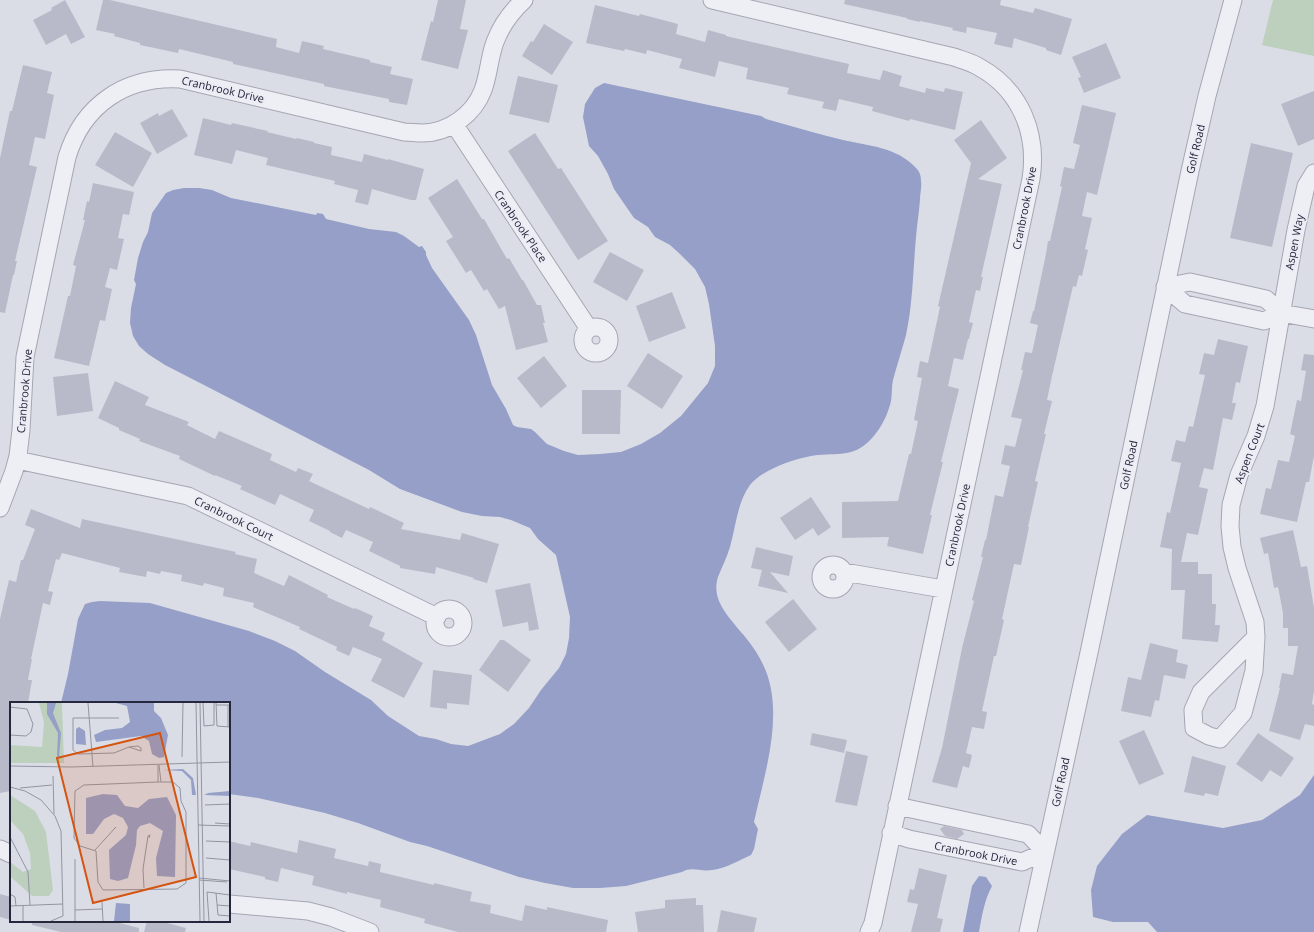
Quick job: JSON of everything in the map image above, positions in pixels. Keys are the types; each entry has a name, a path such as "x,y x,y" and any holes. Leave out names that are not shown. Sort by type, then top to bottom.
{"street":[{"name":"Cranbrook Drive","path":"0,508 16,460 21,430 25,357 67,157 78,131 90,113 107,98 126,87 147,80 180,79 404,132 422,133 439,130 454,124 469,112 480,97 499,32 510,15 524,0"},
{"name":"Cranbrook Drive","path":"712,0 954,57 969,62 988,73 1005,87 1019,105 1026,120 1033,146 1033,168 1031,179 873,923 869,932"},
{"name":"Golf Road","path":"1028,932 1090,648 1165,287 1207,96 1232,0"},
{"name":"Cranbrook Place","path":"454,124 589,329"},
{"name":"Aspen Way","path":"1281,313 1306,186 1314,173"},
{"path":"1165,287 1190,282 1266,299 1281,313 1314,319"},
{"name":"Aspen Court","path":"1256,637 1201,692 1193,710 1194,728 1209,736 1220,739 1243,713 1254,671 1256,637 1255,622 1237,568 1232,547 1230,526 1231,505 1239,475 1256,436 1265,406 1281,313"},
{"name":"Cranbrook Court","path":"16,460 188,496 436,617"},
{"path":"844,572 943,589"},
{"path":"897,806 1028,834 1045,852"},
{"name":"Cranbrook Drive","path":"891,834 908,839 1022,862 1045,852"},
{"path":"0,849 10,854"},
{"path":"230,904 308,911 331,917 370,932"}],"green space":[{"path":"1273,0 1314,0 1314,56 1262,45"}],"water":[{"path":"604,83 761,116 766,119 824,135 882,148 891,151 908,161 917,170 920,176 921,188 908,323 893,380 890,405 884,419 873,437 854,451 841,454 818,455 801,458 772,469 756,479 750,485 742,499 730,547 716,585 718,600 725,613 752,646 765,668 771,692 773,729 767,767 754,822 758,829 754,849 751,855 722,868 708,870 689,869 626,886 573,888 545,883 519,877 325,813 258,798 230,794 230,702 61,702 78,619 85,604 100,601 150,603 249,631 275,641 295,651 325,672 371,700 388,716 419,736 436,739 451,744 468,746 500,734 514,724 529,708 559,668 566,654 569,638 570,617 556,555 538,539 530,528 500,517 482,516 462,512 400,489 369,470 165,365 139,346 133,336 130,323 131,308 136,284 134,280 138,258 148,232 152,213 166,193 173,190 199,188 212,190 231,198 316,215 317,213 323,214 326,219 369,229 396,232 419,247 422,246 432,268 469,320 476,335 492,385 506,409 513,425 531,429 547,444 578,455 621,452 641,444 660,433 681,416 708,383 715,366 715,346 705,287 695,269 670,245 655,237 648,227 634,218 614,189 598,156 589,146 583,117 585,104 595,88"},
{"path":"1314,775 1314,932 1157,932 1148,922 1113,922 1093,917 1091,890 1097,866 1122,834 1147,815 1223,828 1262,820 1300,795"},
{"path":"979,876 986,877 992,886 985,903 979,932 963,932 972,886"}],"building":[{"path":"65,0 85,37 71,44 66,34 46,45 33,20 52,10 51,8"},
{"path":"103,0 110,0 277,39 276,47 299,53 302,41 324,46 323,49 370,60 370,62 392,67 390,74 413,79 407,105 389,102 389,99 324,86 324,84 233,64 233,62 179,49 178,53 140,45 140,43 114,36 115,34 96,30"},
{"path":"438,0 466,0 460,29 468,30 458,69 421,60"},
{"path":"845,0 1001,0 1000,5 1033,13 1035,8 1072,19 1061,55 1046,50 1046,48 1014,38 1012,48 994,44 997,33 967,27 966,33 952,30 953,28 920,22 844,4"},
{"path":"595,5 639,16 640,14 678,24 676,34 705,42 708,30 726,36 849,64 847,73 880,80 883,70 902,76 899,86 925,93 926,88 944,92 945,88 963,92 955,130 910,119 909,121 872,111 873,107 839,99 836,111 822,108 824,102 787,94 789,88 746,79 748,68 719,61 715,77 679,68 682,59 647,50 646,54 586,43"},
{"path":"544,24 573,42 552,75 522,56"},
{"path":"1106,43 1121,78 1084,93 1078,78 1081,77 1072,57"},
{"path":"23,65 52,72 47,93 54,95 45,139 35,137 29,165 37,167 15,261 17,261 5,313 0,312 0,158 10,111 12,111"},
{"path":"518,76 558,85 549,123 509,114"},
{"path":"1314,91 1314,139 1298,146 1281,104"},
{"path":"1082,105 1116,113 1097,195 1087,192 1082,216 1092,218 1085,249 1088,250 1082,276 1079,275 1076,287 1073,286 1052,376 1047,400 1052,401 1035,481 1038,482 1021,565 1014,564 1002,619 1004,620 996,656 994,656 982,711 987,712 984,729 972,727 966,753 972,755 969,768 963,766 957,788 932,782 942,748 995,495 1003,497 1010,466 1001,464 1005,445 1015,447 1022,419 1011,417 1023,370 1021,370 1025,352 1032,353 1038,325 1030,323 1034,311 1048,241 1050,241 1062,187 1060,186 1064,167 1074,169 1080,145 1073,143"},
{"path":"172,109 188,136 157,154 140,123 158,113 159,116"},
{"path":"203,118 231,125 232,123 268,131 267,132 332,147 331,155 362,162 364,154 424,169 416,200 411,200 372,189 368,205 355,202 358,190 334,184 335,181 266,165 268,158 236,150 232,164 194,155"},
{"path":"981,120 1007,158 978,179 1002,184 981,277 983,277 980,291 976,290 969,322 973,323 969,339 963,360 954,358 948,386 959,389 941,462 943,462 930,515 932,515 923,554 887,546 889,537 842,538 842,502 898,501 909,454 911,454 918,421 914,420 922,378 917,377 920,361 928,363 940,307 938,306 971,163 954,140"},
{"path":"115,132 152,153 133,187 95,165"},
{"path":"535,133 558,169 561,168 608,241 578,260 508,151"},
{"path":"1251,143 1293,153 1272,247 1230,238"},
{"path":"457,179 482,219 484,219 507,259 509,258 523,280 537,305 541,305 545,323 543,323 548,342 516,350 505,306 499,309 487,289 484,291 471,270 466,273 446,241 453,237 428,198"},
{"path":"93,183 134,192 129,215 123,214 118,238 124,239 117,270 110,268 105,287 112,289 105,321 100,320 89,366 54,358 68,296 70,296 76,266 73,265 85,220 83,220 87,201 89,202"},
{"path":"610,252 644,270 627,301 593,282"},
{"path":"672,292 686,328 649,342 636,306"},
{"path":"1218,339 1248,346 1240,383 1236,382 1232,403 1236,403 1232,420 1223,418 1213,470 1204,468 1199,487 1208,489 1198,535 1187,533 1181,562 1198,562 1198,574 1212,574 1212,604 1216,604 1215,625 1220,625 1218,642 1182,639 1185,590 1171,590 1172,549 1160,547 1167,512 1170,513 1181,463 1171,461 1176,440 1185,442 1189,426 1193,427 1205,375 1199,374 1204,353 1214,355"},
{"path":"648,353 683,376 662,409 627,386"},
{"path":"1304,354 1314,355 1314,456 1309,482 1306,482 1297,522 1260,514 1266,488 1271,489 1278,460 1289,462 1295,436 1290,434 1297,400 1301,401 1306,371 1301,370"},
{"path":"544,356 567,386 541,408 517,378"},
{"path":"88,373 93,411 57,416 53,377"},
{"path":"115,381 149,397 145,405 189,422 187,425 215,439 219,431 272,454 270,460 296,472 298,468 313,474 309,481 369,509 370,507 404,523 401,529 460,540 462,533 499,544 487,583 436,567 435,574 400,568 400,566 369,551 373,542 346,530 342,538 309,521 314,510 280,494 275,505 240,489 242,486 215,476 179,459 180,456 139,441 140,439 119,430 119,428 98,418"},
{"path":"582,390 621,390 620,434 582,434"},
{"path":"811,497 831,527 818,536 813,528 795,540 780,518"},
{"path":"31,509 80,528 82,519 236,552 235,554 257,559 254,573 284,586 289,575 328,595 327,597 373,616 369,626 385,633 382,640 423,663 404,698 371,681 382,659 353,647 349,656 336,650 337,647 299,629 300,627 253,607 254,603 223,596 224,588 204,583 203,586 181,581 182,575 161,571 160,574 147,571 146,577 119,572 120,568 62,553 59,560 56,559 48,591 53,592 50,605 43,603 31,659 28,680 32,680 28,702 10,702 10,791 0,793 0,619 9,580 16,582 21,560 23,560 35,529 25,525"},
{"path":"1293,530 1301,567 1307,566 1314,608 1314,691 1312,704 1314,705 1314,726 1305,724 1300,740 1269,731 1280,688 1282,673 1293,675 1298,646 1288,646 1288,628 1283,628 1283,613 1278,587 1274,588 1268,553 1264,554 1260,538"},
{"path":"756,547 793,556 789,576 770,572 788,593 758,586 762,570 751,568"},
{"path":"530,583 539,629 529,631 528,622 503,627 495,590"},
{"path":"793,599 817,629 789,652 765,622"},
{"path":"500,640 504,640 531,660 508,692 479,670"},
{"path":"1150,643 1178,650 1176,662 1188,665 1185,679 1164,675 1159,701 1155,700 1151,717 1121,711 1128,677 1141,680"},
{"path":"433,670 472,675 469,705 447,703 447,709 430,707"},
{"path":"1144,730 1164,774 1139,785 1119,741"},
{"path":"812,733 847,740 844,753 810,745"},
{"path":"1258,733 1294,758 1281,777 1270,770 1262,782 1236,764"},
{"path":"846,751 868,756 857,806 835,802"},
{"path":"1192,756 1226,766 1218,796 1205,793 1204,796 1184,792"},
{"path":"944,826 962,830 964,834 957,839 945,836 940,829"},
{"path":"299,840 336,849 334,858 368,866 369,861 381,864 380,872 434,885 434,883 472,892 470,901 491,905 490,913 522,921 525,905 547,910 547,907 608,920 606,932 458,932 424,923 425,919 380,907 381,900 347,892 347,894 312,885 314,876 281,868 278,882 265,879 265,877 230,869 230,841 250,846 251,842 297,853"},
{"path":"919,868 947,875 937,918 943,919 940,932 911,932 918,904 907,902 910,889 914,890"},
{"path":"0,894 10,897 10,920 0,917"},
{"path":"696,898 696,905 703,905 704,932 638,932 635,912 665,908 665,900"},
{"path":"721,910 757,918 754,932 717,932"},
{"path":"32,922 116,922 139,928 139,932 61,932 32,925"},
{"path":"147,922 164,922 186,928 185,932 144,932"}]}
